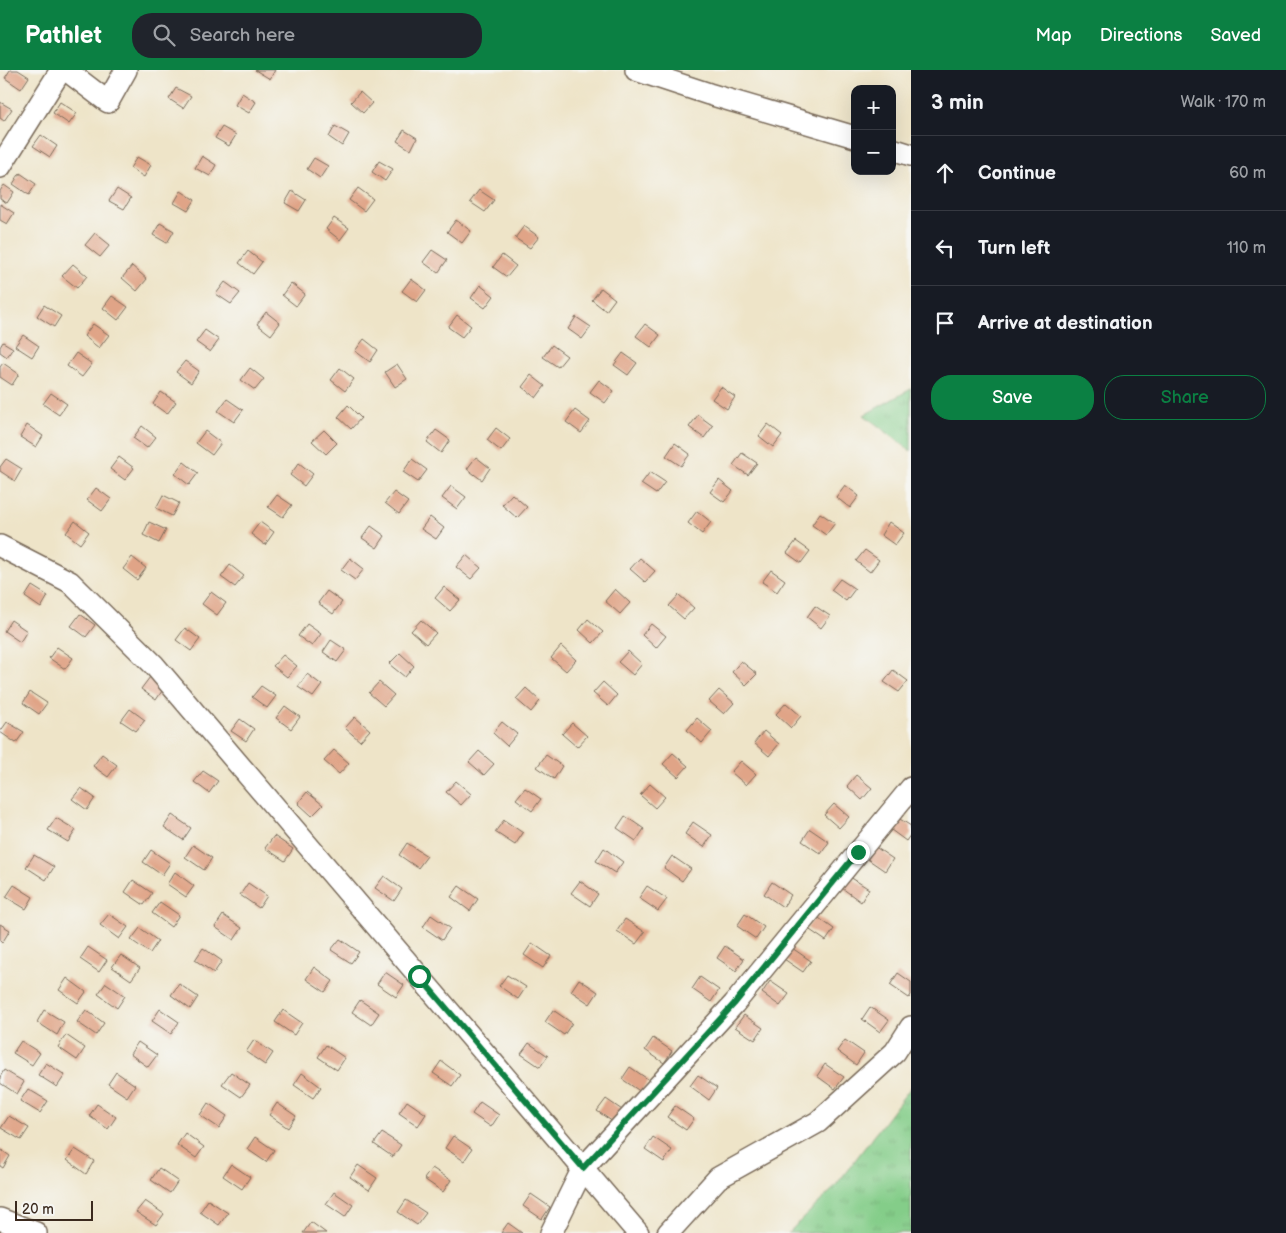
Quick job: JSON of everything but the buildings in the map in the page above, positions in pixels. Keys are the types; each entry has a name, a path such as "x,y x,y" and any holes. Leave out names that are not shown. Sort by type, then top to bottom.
{"street":[{"path":"0,167 60,70"},
{"path":"66,70 108,102 126,70"},
{"path":"636,70 709,94 851,136"},
{"path":"896,150 911,155"},
{"path":"0,546 70,582 154,665 638,1233"},
{"path":"550,1233 583,1168 734,1004 911,788"},
{"path":"668,1233 718,1178 818,1122 895,1052 911,1027"},
{"path":"0,1219 36,1233"}],"green space":[{"path":"911,389 911,451 864,415"},
{"path":"911,1087 911,1233 788,1233 833,1189"}],"route":[{"path":"419,976 583,1168 734,1004 858,852"}]}
